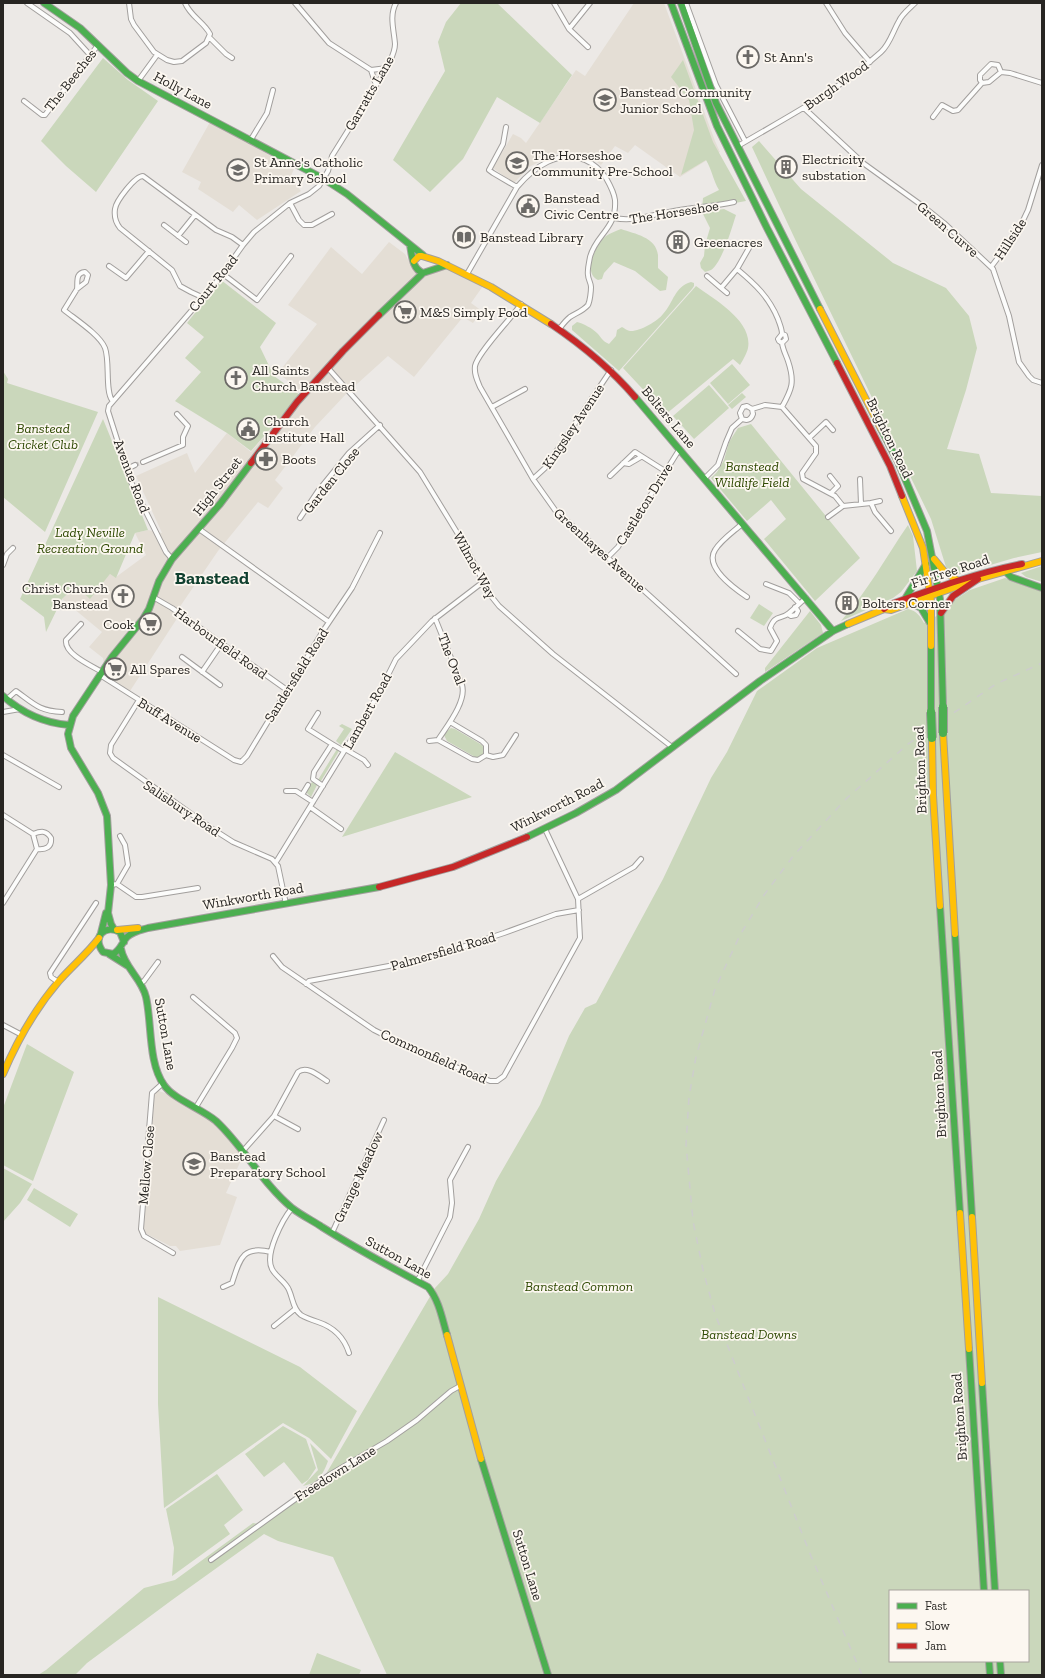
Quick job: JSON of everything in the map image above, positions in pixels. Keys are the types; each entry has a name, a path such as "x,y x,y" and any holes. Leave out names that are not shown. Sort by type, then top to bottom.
{"main road":[{"name":"Holly Lane","path":"45,3 80,28 127,73 138,81 250,141 324,178"},
{"name":"Brighton Road","path":"671,3 717,126 767,228 890,466 923,548 930,593 933,796 984,1590"},
{"name":"Brighton Road","path":"681,3 716,103 898,462 924,524 939,590 941,613 943,733 995,1590"},
{"path":"324,178 366,209 423,255 430,257 433,263 426,272"},
{"path":"410,245 415,264 420,272 426,272 447,265"},
{"path":"413,282 415,264 419,256 423,255"},
{"name":"Bolters Lane","path":"432,260 467,274 521,304 560,328 611,370 742,524 799,604 833,631"},
{"name":"High Street","path":"69,725 117,649 144,619 159,581 172,559 239,480 261,448 297,402 357,337 413,282 426,272"},
{"path":"916,528 924,524"},
{"path":"932,556 944,571 958,581"},
{"name":"Fir Tree Road","path":"884,610 890,605 978,580 1021,564 1025,565 1042,561"},
{"path":"926,564 908,601 916,604 924,612 931,625"},
{"path":"1003,570 1011,577 1042,588"},
{"name":"Fir Tree Road","path":"939,590 958,581 1003,570"},
{"path":"941,613 953,596 978,580"},
{"name":"Winkworth Road","path":"115,930 148,928 379,887 418,877 487,854 545,829 616,790 760,681 833,631 884,610"},
{"path":"5,697 20,709 43,720 60,725 69,725 68,744 72,755 96,789 105,810 108,830 114,885 98,944 106,952 129,967"},
{"path":"108,908 108,919 115,930 122,936 122,955 129,967"},
{"name":"Winkworth Road","path":"122,946 130,935 148,928"},
{"path":"3,1074 22,1036 40,1006 58,982 84,957 100,935 107,929 115,930"},
{"path":"84,957 93,953 114,953 122,946"},
{"name":"Sutton Lane","path":"129,967 141,984 146,997 149,1026 157,1071 162,1084 172,1093 211,1117 224,1129 274,1191 292,1208 358,1250 418,1280 431,1290 437,1299 460,1386 548,1675"},
{"path":"989,1662 990,1675"},
{"path":"1000,1662 1001,1675"}],"street":[{"path":"27,3 70,33 90,55"},
{"path":"129,3 131,19 134,25 157,55 167,60 174,62 182,61 200,48 210,38"},
{"path":"185,3 191,14 209,31 210,38 232,58"},
{"path":"295,3 329,43 371,70 376,85"},
{"name":"Garratts Lane","path":"324,178 332,156 387,68 393,55 395,45 392,24 396,3"},
{"path":"554,3 568,29 588,47"},
{"path":"568,29 590,3"},
{"path":"686,3 716,85 745,142"},
{"path":"826,3 845,33 870,62"},
{"name":"Burgh Wood","path":"737,146 804,108 870,62 883,51 893,36 899,19 916,3"},
{"name":"The Beeches","path":"24,101 42,115 45,115 98,45"},
{"path":"138,81 157,55"},
{"path":"982,83 980,80 980,75 988,65 996,64 1000,67 1001,72"},
{"path":"371,70 387,68"},
{"path":"933,117 942,105 953,111 959,109 982,83 984,84 989,82 1001,72 1010,73 1042,83"},
{"path":"250,141 267,113 273,90"},
{"name":"Green Curve","path":"804,108 862,164 934,215 991,267 996,275 1009,316 1019,362 1033,380 1042,383"},
{"path":"506,127 503,144 489,170 517,187"},
{"name":"The Horseshoe","path":"467,274 517,187 527,175 546,162 565,156 581,158 598,168 612,189 615,199 614,218 590,255 588,275 591,286 588,304 581,311 570,317 560,328"},
{"name":"Hillside","path":"991,267 1018,232 1028,210 1042,165"},
{"path":"204,298 180,286 172,270 120,228 116,219 116,206 136,178 140,176 147,177 216,230 243,245"},
{"name":"Court Road","path":"112,400 204,298 254,232 290,203 314,190 324,178"},
{"name":"The Horseshoe","path":"614,218 626,220 734,202"},
{"path":"290,203 299,220 304,224 312,225 332,214"},
{"path":"178,236 195,215"},
{"path":"164,225 186,242"},
{"path":"721,288 737,269 749,248"},
{"path":"109,266 126,278 149,251"},
{"path":"223,274 257,300 291,256"},
{"path":"737,269 772,304 782,330 782,334 785,335 786,339 782,343 793,385 782,407"},
{"path":"707,276 727,293"},
{"path":"77,289 64,310 103,344 106,354 109,393 112,400"},
{"name":"Greenhayes Avenue","path":"521,304 480,355 475,366 476,379 533,479 560,516 608,557 736,674"},
{"name":"Wilmot Way","path":"328,368 420,472 461,539 483,582 495,601 553,654 673,748"},
{"name":"Kingsley Avenue","path":"533,479 545,468 611,370"},
{"path":"492,407 525,389"},
{"name":"Avenue Road","path":"112,400 108,411 126,469 147,515 166,552 172,559"},
{"path":"752,410 765,405 782,407 816,446 816,453 802,476 806,481 831,493 843,506"},
{"path":"704,479 718,465 732,428 742,419 747,420 751,418 753,414 752,410 747,406 743,407 740,413 742,419"},
{"path":"143,462 183,445 183,438 188,426 177,414"},
{"path":"809,438 826,422 833,430"},
{"name":"Garden Close","path":"300,518 318,491 349,453 380,425"},
{"name":"Castleton Drive","path":"608,557 618,547 679,450"},
{"path":"610,476 635,452 665,471"},
{"path":"623,463 629,464 641,457"},
{"path":"126,469 135,465"},
{"path":"830,476 838,486 831,493"},
{"path":"860,479 861,504"},
{"path":"828,517 843,506 880,501"},
{"path":"871,503 875,512 890,531"},
{"path":"742,524 714,550 712,560 714,566 735,589 747,597"},
{"path":"199,529 329,622"},
{"name":"Sandersfield Road","path":"241,762 247,756 329,622 352,588 380,533"},
{"path":"3,565 7,554 13,548"},
{"name":"Lambert Road","path":"276,862 378,695 396,658 435,618 483,582"},
{"path":"738,631 760,649 771,651 777,641 770,628 777,618 788,614 799,604 789,593 766,584"},
{"name":"Harbourfield Road","path":"153,597 162,601 287,690"},
{"name":"The Oval","path":"435,618 463,689 463,696 450,722 438,740"},
{"name":"Buff Avenue","path":"81,624 66,640 67,647 76,657 139,700 234,760 241,762"},
{"path":"202,672 222,644"},
{"path":"182,657 220,685"},
{"path":"5,697 16,691 46,712 62,712"},
{"name":"Salisbury Road","path":"139,700 111,745 110,753 112,758 233,842 268,856 276,862"},
{"path":"3,712 20,709"},
{"path":"43,720 46,712"},
{"path":"318,713 308,728 332,744 364,760 368,764"},
{"path":"450,722 482,741 486,745 486,755"},
{"path":"429,741 438,740 472,759 478,760 486,755 493,757 503,755 516,734"},
{"path":"323,786 315,781 312,776 332,744"},
{"path":"3,754 59,787"},
{"path":"302,795 308,785"},
{"path":"286,791 293,790 314,802"},
{"path":"310,807 341,829"},
{"path":"3,815 33,834 37,849 3,903"},
{"path":"545,829 578,899 579,910"},
{"path":"33,834 41,831 45,832 51,838 52,843 48,848 44,850 37,849"},
{"path":"120,836 125,845 128,865 114,885 136,897 142,898 198,888"},
{"path":"578,899 634,867 641,859"},
{"path":"276,862 286,904"},
{"path":"175,885 176,891"},
{"path":"58,982 51,977 50,973 96,903"},
{"name":"Palmersfield Road","path":"306,984 309,981 426,959 556,914 579,910"},
{"name":"Commonfield Road","path":"273,956 282,967 354,1017 382,1034 410,1048 493,1082 504,1076 579,943 579,910"},
{"path":"141,984 158,962"},
{"path":"193,997 235,1033 237,1038 196,1107"},
{"path":"3,1025 22,1036"},
{"path":"242,1152 274,1116 296,1075 301,1070 308,1070 327,1081"},
{"name":"Mellow Close","path":"162,1084 152,1093 141,1220 142,1234 173,1253"},
{"path":"274,1116 298,1129"},
{"name":"Grange Meadow","path":"332,1233 384,1120"},
{"path":"418,1280 450,1217 452,1203 450,1180 468,1147"},
{"path":"292,1208 283,1220 271,1252 270,1264 272,1269 287,1286 295,1308 304,1317 324,1324 335,1331 345,1342 349,1352"},
{"path":"223,1287 232,1283 240,1259 246,1253 261,1250 271,1252"},
{"path":"274,1326 295,1308"},
{"name":"Freedown Lane","path":"210,1560 329,1475 387,1441 417,1420 446,1395 460,1386"}],"shaded area":[{"name":"Banstead Community Junior School","path":"634,3 664,3 720,152 680,177 635,145 628,153 615,146 601,165 591,158 578,153 563,152 555,154 529,167 514,183 493,168 513,134 521,138 526,143 576,70 585,76"},
{"name":"St Anne's Catholic Primary School","path":"210,122 294,169 290,178 301,191 257,220 239,205 233,212 198,189 201,182 182,172"},
{"path":"389,242 405,254 413,269 423,277 442,269 449,269 483,286 471,303 482,311 473,323 463,317 414,377 388,356 347,393 315,427 275,480 283,488 268,508 258,502 218,551 179,608 176,620 130,691 106,676 103,658 89,647 102,632 62,599 76,586 90,598 110,574 116,577 146,555 135,533 148,530 162,533 136,476 187,453 195,473 227,433 251,452 302,392 278,373 317,324 288,305 331,247 362,274"},
{"name":"Banstead Preparatory School","path":"155,1090 165,1093 215,1123 243,1156 226,1193 237,1197 220,1245 180,1251 176,1246 170,1246 145,1233 144,1227"}],"green space":[{"path":"461,3 497,3 572,75 540,123 497,97 463,159 430,192 393,160 445,71 438,42 446,22"},
{"path":"103,58 128,80 158,101 96,192 66,166 41,141"},
{"path":"683,60 713,142 746,201 702,209 703,198 719,190 706,160 681,175 694,130 689,100 671,77"},
{"path":"759,141 801,189 893,263 946,288 969,316 977,348 966,390 947,449 979,454 991,493 1042,496 1042,552 1014,558 960,574 953,573 946,567 931,519 752,147"},
{"path":"724,209 736,215 719,260 711,270 705,272 701,268 700,263 704,256 705,245 710,228 702,212"},
{"path":"621,229 644,237 653,244 658,255 658,268 668,277 666,290 660,291 635,271 614,262 604,273 602,279 598,280 593,276 591,271 592,258 598,245 606,236"},
{"path":"221,280 276,323 260,347 274,376 300,395 251,451 227,433 175,401 201,372 185,358 204,337 187,323"},
{"path":"691,282 694,283 692,289 619,371 572,330 572,326 577,322 588,326 597,333 603,341 609,344 616,336 617,330 622,327 629,331 638,330 648,326 661,317 681,287"},
{"path":"696,286 731,312 739,320 745,329 748,338 748,348 740,365 733,359 666,414 623,368"},
{"path":"732,364 750,385 728,404 710,383"},
{"name":"Banstead Cricket Club","path":"3,371 8,379 7,383 98,412 45,532 3,497"},
{"path":"709,385 729,408 694,439 673,416"},
{"path":"742,393 746,397 732,409 728,405"},
{"name":"Lady Neville Recreation Ground","path":"103,419 148,530 135,533 116,578 110,574 90,599 76,586 62,599 46,632 44,617 20,599"},
{"name":"Banstead Wildlife Field","path":"751,424 860,558 815,601 764,539 786,519 771,500 747,521 711,478 717,472 724,460 729,442 738,428"},
{"path":"908,525 913,536 917,571 901,592 893,598 841,621 868,586"},
{"path":"1042,566 1042,582 1026,577 1021,573"},
{"name":"Banstead Downs","path":"1005,578 1042,592 1042,1675 387,1675 333,1557 278,1541 264,1534 87,1663 75,1675 38,1675 46,1670 144,1588 175,1580 253,1523 259,1524 323,1479 435,1288 448,1274 479,1219 496,1181 540,1105 569,1036 585,1008 596,1003 663,879 711,778 727,752 757,691 817,648 908,609 918,614 924,623 949,609 950,603 970,590"},
{"path":"759,604 773,613 764,626 750,618"},
{"path":"810,611 821,625 823,633 765,672 765,668"},
{"path":"342,724 352,729 341,745 336,741 344,729 339,726"},
{"path":"451,728 482,745 485,750 484,754 475,757 447,741 444,735"},
{"path":"337,749 339,751 321,781 318,780"},
{"path":"395,752 472,797 342,837"},
{"path":"312,782 317,785 311,797 306,792"},
{"path":"27,1044 74,1072 33,1181 3,1165 3,1108"},
{"path":"3,1168 32,1184 20,1203 3,1222"},
{"path":"34,1188 78,1214 70,1227 27,1200"},
{"path":"158,1297 300,1367 357,1411 331,1459 309,1438 283,1423 164,1508 158,1404"},
{"path":"283,1426 306,1439 316,1468 308,1480 302,1484 284,1462 264,1477 245,1454"},
{"path":"310,1443 328,1461 317,1480 303,1486 318,1470"},
{"path":"217,1474 243,1510 224,1525 230,1534 172,1576 174,1548 166,1509"},
{"path":"317,1653 361,1670 359,1675 309,1675"}],"tunnel":[{"path":"135,465 143,462"}],"railway":[{"path":"862,1675 811,1556 715,1314 703,1270 693,1221 686,1145 689,1097 696,1057 715,989 740,935 764,895 794,855 847,798 908,744 996,684 1042,663"}],"traffic: fast":[{"path":"44,3 80,28 127,73 138,81 324,179 347,194 423,255"},
{"path":"671,3 717,126 767,228 837,363"},
{"path":"681,3 716,103 820,309"},
{"path":"410,245 415,265 419,271 423,273"},
{"path":"379,315 423,273 447,265"},
{"path":"635,397 833,631"},
{"path":"881,429 898,462 927,531 940,599 943,707"},
{"path":"114,929 108,913 111,885 107,816 98,793 71,748 68,734 73,716 112,657 143,619 149,609 159,581 172,559 220,504 251,463"},
{"path":"905,599 926,564"},
{"path":"1003,569 1011,577 1042,588"},
{"path":"912,603 921,608 930,623"},
{"path":"527,837 576,813 616,790 760,681 833,631 848,624"},
{"path":"931,646 931,712"},
{"path":"3,696 10,702 34,716 51,722 69,725"},
{"path":"943,707 943,733"},
{"path":"931,712 932,738"},
{"path":"124,942 120,932 114,930 105,931 101,933 99,937 100,947 103,952 113,954 120,948 129,935 148,928 379,887"},
{"path":"940,906 960,1213"},
{"path":"101,933 106,913"},
{"path":"955,934 972,1217"},
{"path":"121,949 126,962 144,991 148,1007 155,1066 159,1076 168,1090 216,1121 226,1131 271,1188 292,1208 361,1251 428,1287 438,1303 447,1335"},
{"path":"109,954 128,966"},
{"path":"969,1349 984,1590"},
{"path":"982,1383 995,1590"},
{"path":"481,1459 548,1675"},
{"path":"989,1662 990,1675"},
{"path":"1000,1662 1001,1675"}],"traffic: slow":[{"path":"414,261 419,256 438,261 491,287 551,324"},
{"path":"820,309 881,429"},
{"path":"902,496 923,548 931,601 931,646"},
{"path":"934,559 944,571 958,581"},
{"path":"848,624 884,609 891,610 978,579 1042,561"},
{"path":"943,733 955,934"},
{"path":"932,738 933,795 940,906"},
{"path":"117,930 138,928"},
{"path":"3,1074 14,1049 34,1014 59,981 99,938"},
{"path":"960,1213 969,1349"},
{"path":"972,1217 982,1383"},
{"path":"447,1335 481,1459"}],"traffic: jam":[{"path":"251,463 297,402 343,351 379,315"},
{"path":"551,324 596,358 635,397"},
{"path":"837,363 890,466 902,496"},
{"path":"884,609 889,605 955,582 1022,564"},
{"path":"941,613 953,596 978,579"},
{"path":"379,887 453,867 527,837"}],"place":[{"name":"St Ann's","path":"748,57"},
{"name":"Banstead Community Junior School","path":"605,100"},
{"name":"The Horseshoe Community Pre-School","path":"517,163"},
{"name":"Electricity substation","path":"786,167"},
{"name":"St Anne's Catholic Primary School","path":"238,170"},
{"name":"Banstead Civic Centre","path":"528,206"},
{"name":"Banstead Library","path":"464,237"},
{"name":"Greenacres","path":"678,242"},
{"name":"M&S Simply Food","path":"405,312"},
{"name":"All Saints Church Banstead","path":"236,378"},
{"name":"Church Institute Hall","path":"248,429"},
{"name":"Boots","path":"266,459"},
{"name":"Christ Church Banstead","path":"123,596"},
{"name":"Bolters Corner","path":"847,603"},
{"name":"Cook","path":"150,624"},
{"name":"All Spares","path":"115,669"},
{"name":"Banstead Preparatory School","path":"194,1164"}],"district":[{"name":"Banstead","path":"212,578"}],"park label":[{"name":"Banstead Common","path":"579,1286"}]}
